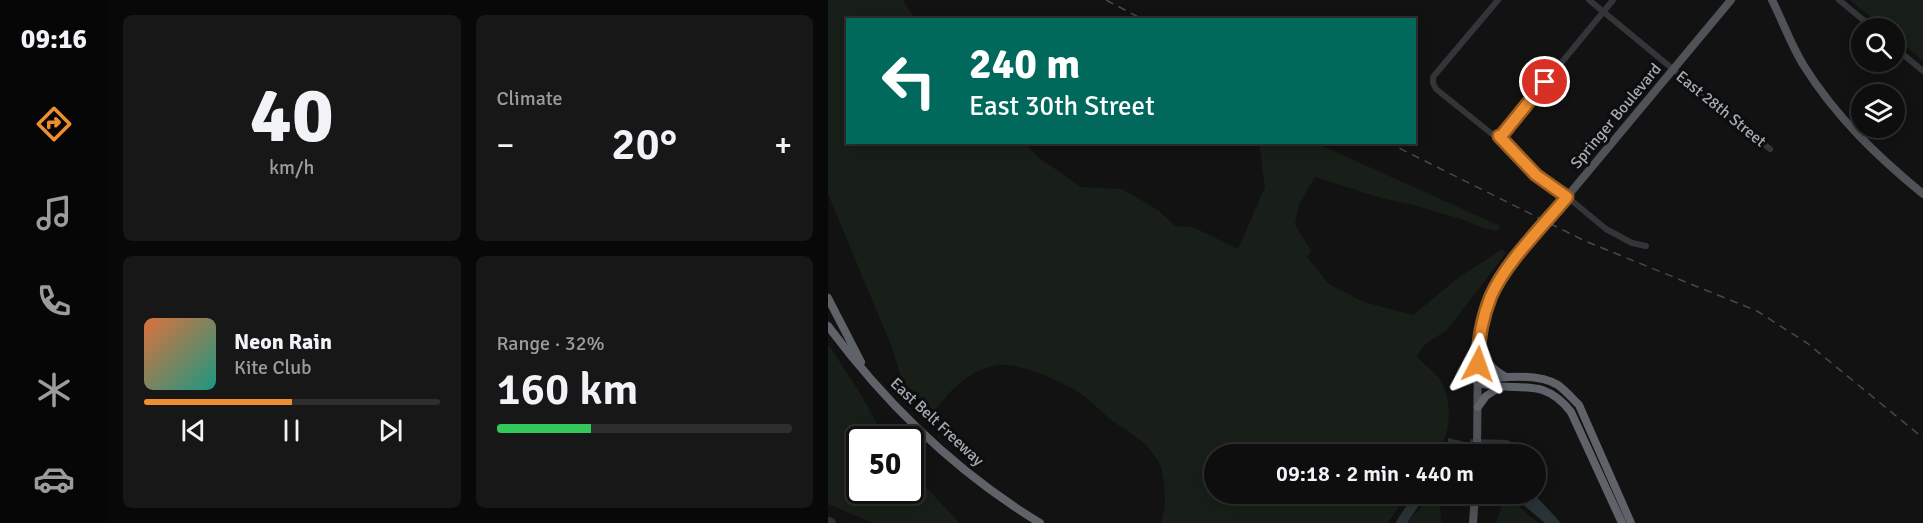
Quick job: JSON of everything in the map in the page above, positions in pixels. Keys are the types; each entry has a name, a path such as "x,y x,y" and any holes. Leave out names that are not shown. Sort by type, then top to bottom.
{"highway":[{"path":"828,298 870,379"},
{"name":"East Belt Freeway","path":"828,326 870,379 913,424 954,462 996,494 1040,523"},
{"path":"1478,346 1484,359 1506,377"},
{"path":"1478,382 1495,377 1534,378 1557,384 1568,393 1579,405 1631,523"},
{"path":"1478,382 1494,387 1539,388 1563,400 1571,412 1622,523"},
{"path":"1478,411 1486,396 1500,387"}],"main road":[{"name":"Springer Boulevard","path":"1477,444 1478,346 1486,312 1495,290 1512,263 1731,0"},
{"path":"1772,0 1800,60 1832,106 1877,155 1923,194"},
{"path":"1474,523 1475,504"}],"street":[{"path":"1498,0 1433,78 1432,82 1436,89 1492,134 1499,136 1536,175 1606,229 1628,241 1646,246"},
{"name":"East 28th Street","path":"1589,0 1770,149"},
{"path":"1499,136 1613,0"},
{"path":"1839,0 1861,18"},
{"path":"1905,56 1923,71"}],"shaded area":[{"path":"828,0 903,0 914,18 846,18 846,144 1026,144 1038,157 1081,187 1122,189 1158,210 1175,226 1193,227 1238,249 1265,187 1259,144 1318,144 1500,226 1497,231 1483,228 1464,220 1381,198 1315,177 1299,204 1295,224 1311,251 1307,257 1329,284 1364,302 1413,315 1458,278 1502,249 1506,253 1447,330 1424,345 1417,357 1438,377 1447,395 1449,416 1443,444 1204,444 1204,504 1400,504 1388,523 1161,523 1165,491 1161,467 1153,453 1075,390 1026,369 998,365 971,375 933,410 902,382 893,350 828,194"},
{"path":"1850,0 1923,0 1923,61 1905,46 1905,18 1872,18"},
{"path":"828,344 860,393 878,426 846,426 846,504 924,504 924,486 959,523 873,523 828,504"},
{"path":"1448,438 1469,443 1471,439 1507,440 1516,444 1448,444"},
{"path":"1424,504 1440,504 1441,523 1407,523"},
{"path":"1503,504 1516,504 1538,523 1496,523"},
{"path":"1522,504 1543,504 1561,523 1545,523"}],"waterway":[{"path":"1401,523 1414,504"}],"railway":[{"path":"1106,0 1140,18"},
{"path":"1391,144 1585,241 1757,311 1807,343 1923,438"}],"route":[{"path":"1478,364 1482,327 1491,296 1512,263 1567,197 1536,175 1499,136 1545,82"}]}
